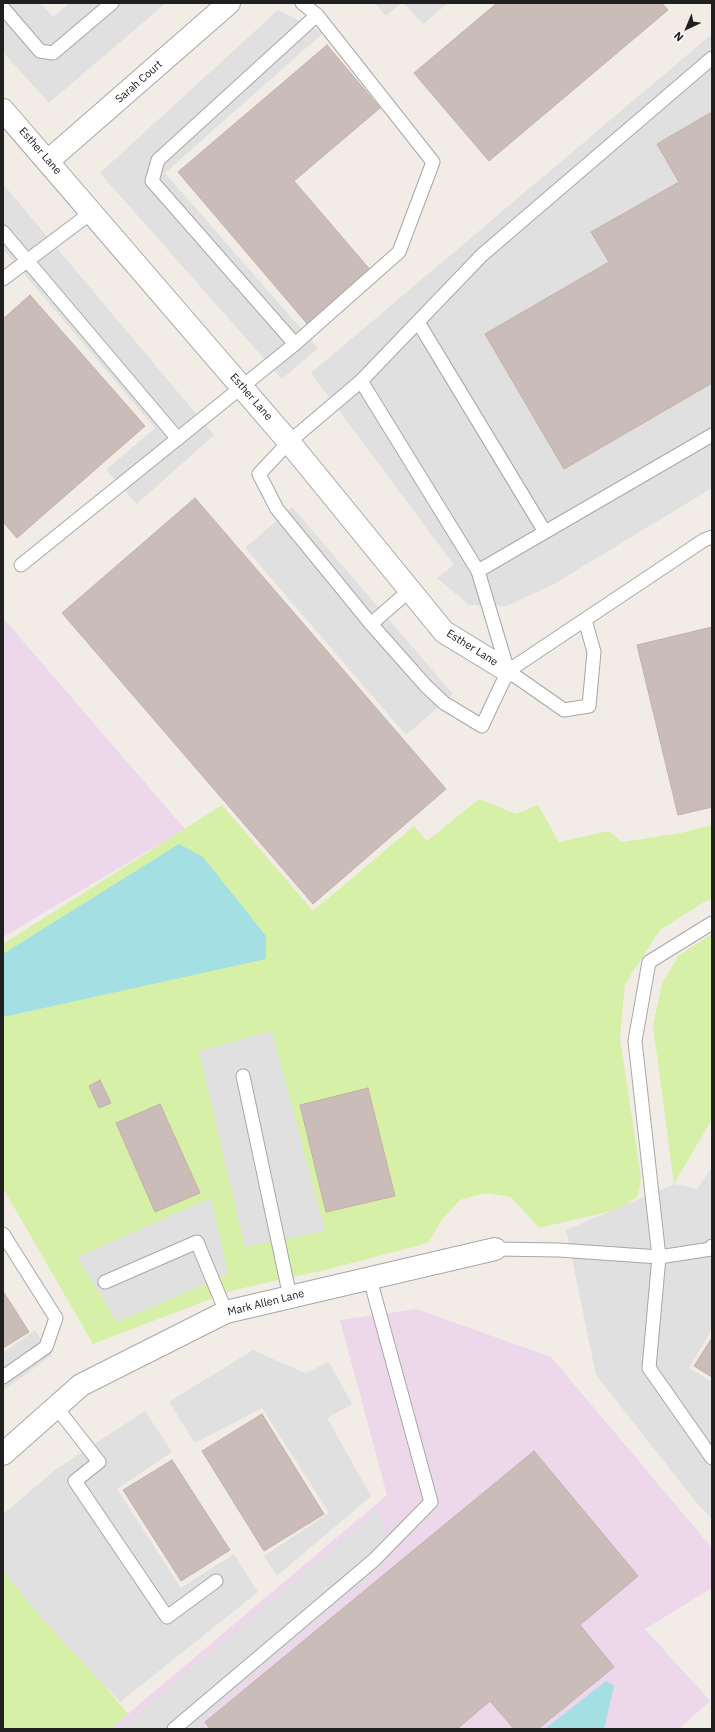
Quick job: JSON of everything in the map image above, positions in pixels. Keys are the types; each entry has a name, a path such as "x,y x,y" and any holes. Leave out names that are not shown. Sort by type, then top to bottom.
{"street":[{"name":"Sarah Court","path":"48,161 229,3"},
{"name":"Esther Lane","path":"3,110 289,442 444,632 508,671"},
{"name":"Mark Allen Lane","path":"3,1453 80,1385 226,1312 495,1249"}],"lane":[{"path":"3,8 40,51 53,53 112,3"},
{"path":"22,565 294,344 399,252 433,162 317,15 302,3"},
{"path":"294,344 152,181 158,160 317,15"},
{"path":"712,58 482,255 361,381 289,442 259,474 277,509 371,624 426,686 444,703 482,726 508,671 704,540 712,537"},
{"path":"3,279 92,212"},
{"path":"3,232 178,439"},
{"path":"418,322 545,532"},
{"path":"361,381 478,571 508,671 564,710 589,706 594,652 585,620"},
{"path":"478,571 712,435"},
{"path":"371,624 410,590"},
{"path":"712,923 649,962 635,1041 659,1257 649,1368 712,1458"},
{"path":"243,1076 290,1297"},
{"path":"3,1234 56,1318 46,1347 3,1377"},
{"path":"105,1282 197,1242 226,1312"},
{"path":"495,1249 558,1250 659,1257 711,1249 712,1246"},
{"path":"174,1729 374,1560 431,1502 370,1279"},
{"path":"56,1407 99,1462 75,1481 167,1616 216,1581"}],"shaded area":[{"path":"3,3 40,3 53,17 70,3 166,3 49,103 3,52"},
{"path":"375,3 401,3 386,16"},
{"path":"404,3 448,3 423,24"},
{"path":"278,10 323,33 165,173 318,348 282,379 100,173"},
{"path":"712,34 712,488 554,584 507,606 469,605 437,578 454,565 311,373"},
{"path":"3,184 214,435 137,504 106,470 155,428 3,249"},
{"path":"292,507 453,694 406,735 245,548"},
{"path":"3,618 185,829 3,937"},
{"path":"272,1031 325,1231 245,1247 199,1051"},
{"path":"712,1167 712,1329 689,1368 712,1382 712,1519 696,1502 596,1375 566,1230 674,1184 697,1189"},
{"path":"211,1198 228,1274 117,1322 77,1257"},
{"path":"416,1309 551,1357 712,1548 712,1588 645,1629 710,1701 679,1729 110,1729 387,1495 340,1320"},
{"path":"35,1330 52,1355 3,1391 3,1353"},
{"path":"253,1350 305,1373 329,1362 352,1404 327,1418 371,1496 277,1576 264,1556 329,1513 262,1408 195,1443 169,1402"},
{"path":"145,1411 172,1452 117,1489 181,1588 234,1554 258,1592 120,1702 42,1619 3,1571 3,1514 55,1470"},
{"path":"378,1509 393,1556 199,1721 205,1729 121,1729"}],"green space":[{"path":"479,799 516,814 538,805 559,842 609,831 622,842 681,833 712,825 712,899 704,902 660,930 625,984 620,1038 641,1178 638,1196 620,1209 539,1228 511,1197 485,1193 460,1200 441,1221 428,1243 325,1270 234,1290 93,1344 3,1188 3,944 222,805 313,911 414,826 427,841"},
{"path":"712,934 712,1119 674,1184 653,1026 662,983 679,955"},
{"path":"3,1565 128,1714 110,1729 3,1729"}],"water":[{"path":"179,844 203,857 266,936 266,959 3,1017 3,954"},
{"path":"606,1681 614,1686 604,1729 545,1729"}],"building":[{"path":"497,3 662,3 668,10 489,161 414,73"},
{"path":"327,45 380,108 294,181 372,272 309,326 178,172"},
{"path":"712,112 712,383 564,469 485,334 609,262 591,232 679,182 657,144"},
{"path":"30,295 145,426 17,538 3,522 3,319"},
{"path":"195,498 446,789 313,904 62,613"},
{"path":"712,627 712,807 678,815 637,645"},
{"path":"100,1080 111,1103 99,1108 89,1086"},
{"path":"368,1088 395,1196 326,1212 300,1105"},
{"path":"160,1104 200,1193 155,1212 116,1123"},
{"path":"3,1291 29,1332 3,1348"},
{"path":"712,1338 712,1377 694,1366"},
{"path":"262,1414 324,1514 264,1551 202,1451"},
{"path":"534,1451 638,1576 580,1625 614,1667 538,1729 514,1729 490,1701 457,1729 210,1729 205,1722"},
{"path":"172,1460 230,1550 181,1581 123,1490"}]}
